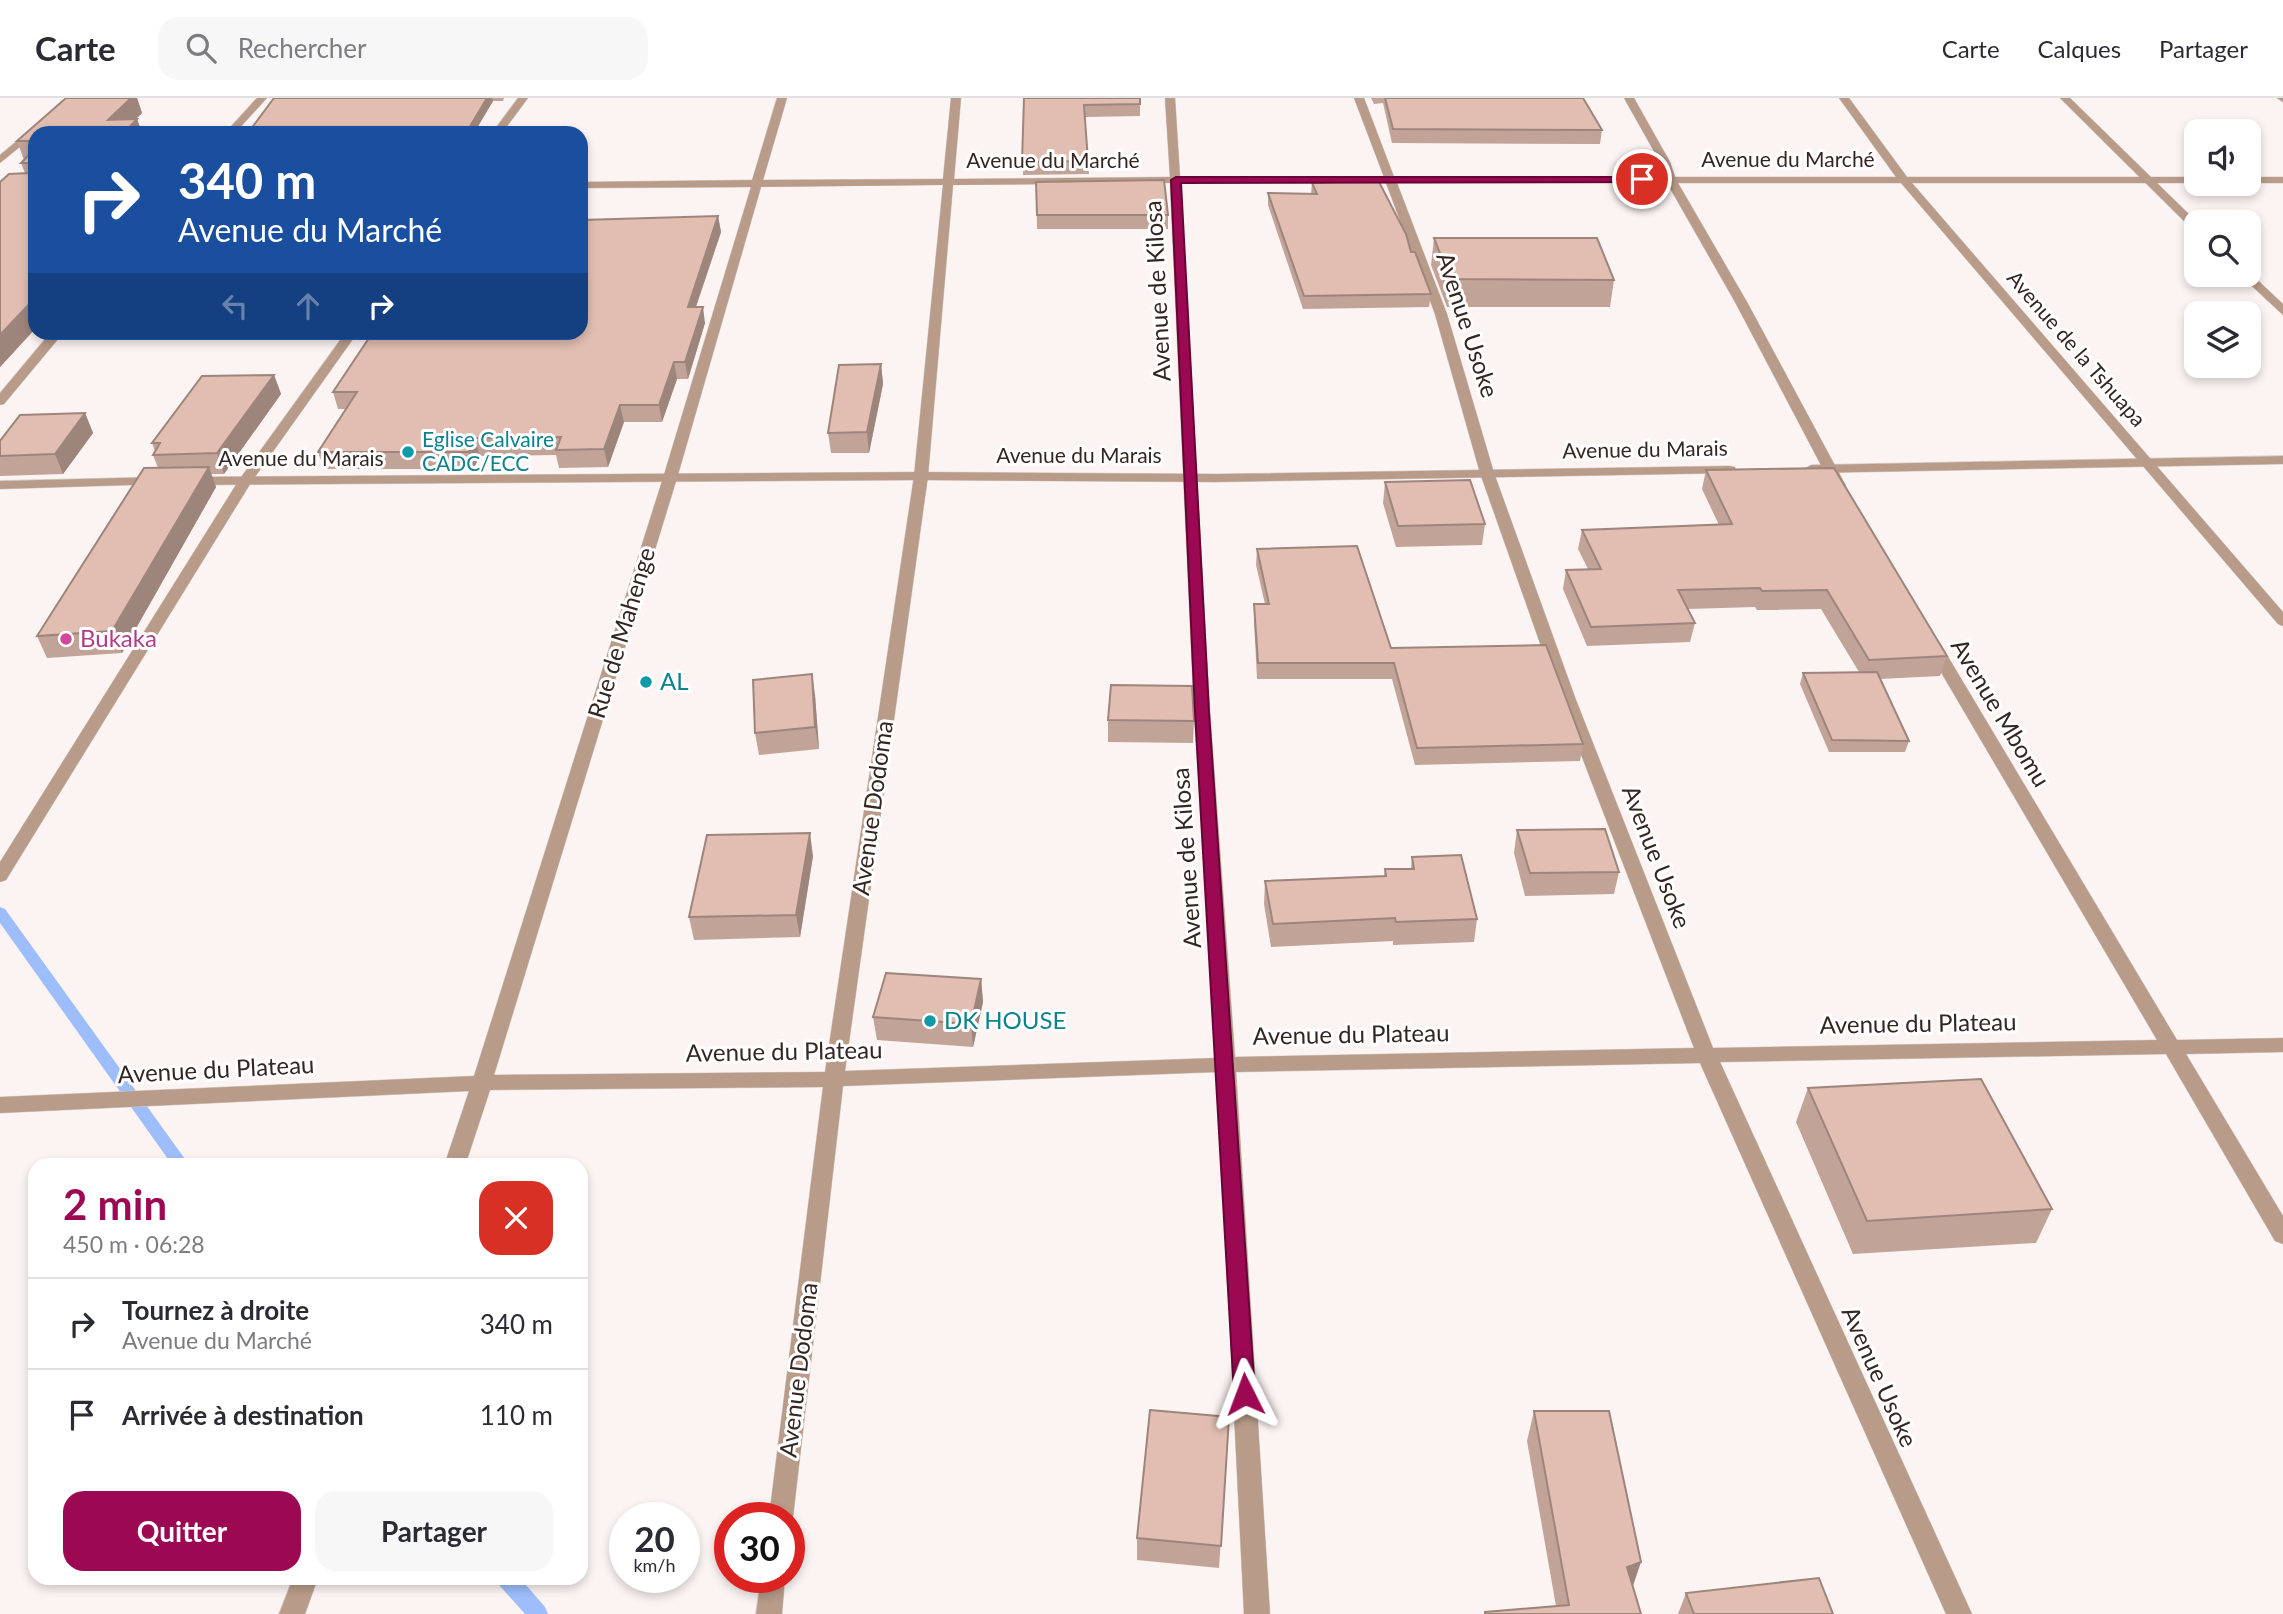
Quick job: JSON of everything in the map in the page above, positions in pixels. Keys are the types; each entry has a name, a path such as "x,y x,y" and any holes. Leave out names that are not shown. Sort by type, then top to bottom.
{"street":[{"path":"41,126 75,98"},
{"path":"236,126 262,98"},
{"path":"502,126 523,98"},
{"name":"Rue de Mahenge","path":"457,1158 670,478 782,98"},
{"name":"Avenue Dodoma","path":"783,1502 834,1079 921,476 956,98"},
{"name":"Avenue de Kilosa","path":"1170,98 1192,478 1202,712 1226,1065 1257,1614"},
{"name":"Avenue Usoke","path":"1359,98 1441,314 1487,473 1568,700 1706,1054 1959,1614"},
{"path":"1629,98 1665,162 1670,179 1741,302 1850,505"},
{"name":"Avenue de la Tshuapa","path":"1844,98 1904,180 2283,621"},
{"path":"2065,98 2184,215"},
{"path":"0,160 28,137"},
{"name":"Avenue du Marché","path":"588,185 949,180 2184,180"},
{"path":"2261,180 2283,180"},
{"path":"2258,287 2283,311"},
{"path":"0,401 51,340"},
{"path":"0,876 246,480 346,340"},
{"path":"1801,469 2283,460"},
{"name":"Avenue du Marais","path":"0,485 246,480 921,476 1192,478 1746,470"},
{"name":"Avenue Mbomu","path":"1921,625 2283,1235"},
{"name":"Avenue du Plateau","path":"0,1105 482,1083 834,1079 1226,1065 2171,1045 2283,1045"},
{"path":"292,1614 303,1585"},
{"path":"769,1614 772,1593"}],"building":[{"path":"66,98 131,98 108,120 137,119 130,126 34,126"},
{"path":"274,98 487,98 470,126 253,126"},
{"path":"1024,98 1140,98 1140,104 1084,105 1088,161 1022,162"},
{"path":"1385,98 1583,98 1602,130 1393,129"},
{"path":"28,131 28,141 17,141"},
{"path":"28,173 28,305 0,335 0,182 9,174"},
{"path":"1164,180 1168,215 1037,215 1036,182"},
{"path":"1378,180 1406,234 1411,252 1415,252 1431,294 1304,296 1268,193 1317,194 1312,183"},
{"path":"718,216 688,307 703,307 685,362 674,362 659,405 620,405 604,449 556,450 561,437 475,438 469,452 318,452 357,392 333,392 368,340 588,340 588,220"},
{"path":"1434,238 1597,238 1614,280 1450,279"},
{"path":"881,364 867,432 828,433 839,365"},
{"path":"274,375 217,453 153,455 160,443 152,443 202,376"},
{"path":"85,413 55,454 0,456 0,441 20,415"},
{"path":"209,467 112,631 37,636 144,468"},
{"path":"1834,468 1947,656 1869,660 1827,590 1678,590 1695,623 1591,627 1566,570 1601,569 1582,530 1732,524 1706,470"},
{"path":"1470,480 1485,524 1398,526 1385,482"},
{"path":"1357,546 1391,648 1546,645 1583,744 1417,748 1394,663 1258,663 1254,604 1269,604 1257,549"},
{"path":"1877,672 1909,741 1832,740 1803,673"},
{"path":"812,674 815,727 755,733 753,680"},
{"path":"1111,685 1192,686 1194,721 1108,720"},
{"path":"1605,829 1619,872 1530,873 1517,830"},
{"path":"810,833 796,915 689,917 707,835"},
{"path":"1461,855 1477,919 1396,922 1395,918 1273,924 1265,881 1386,876 1385,869 1414,869 1412,857"},
{"path":"886,973 981,979 971,1024 873,1017"},
{"path":"1981,1079 2052,1209 1867,1221 1808,1088"},
{"path":"1150,1410 1229,1417 1221,1546 1137,1538"},
{"path":"1534,1411 1609,1411 1641,1562 1627,1567 1641,1614 1485,1614 1569,1605"},
{"path":"1819,1578 1833,1614 1694,1614 1686,1593"}],"waterway":[{"path":"0,912 176,1158"},
{"path":"512,1585 538,1614"}],"place":[{"name":"Eglise Calvaire CADC/ECC","path":"408,452"},
{"name":"Bukaka","path":"66,639"},
{"name":"AL","path":"646,682"},
{"name":"DK HOUSE","path":"930,1021"}],"route":[{"path":"1245,1394 1202,712 1176,180 1642,179"}]}
